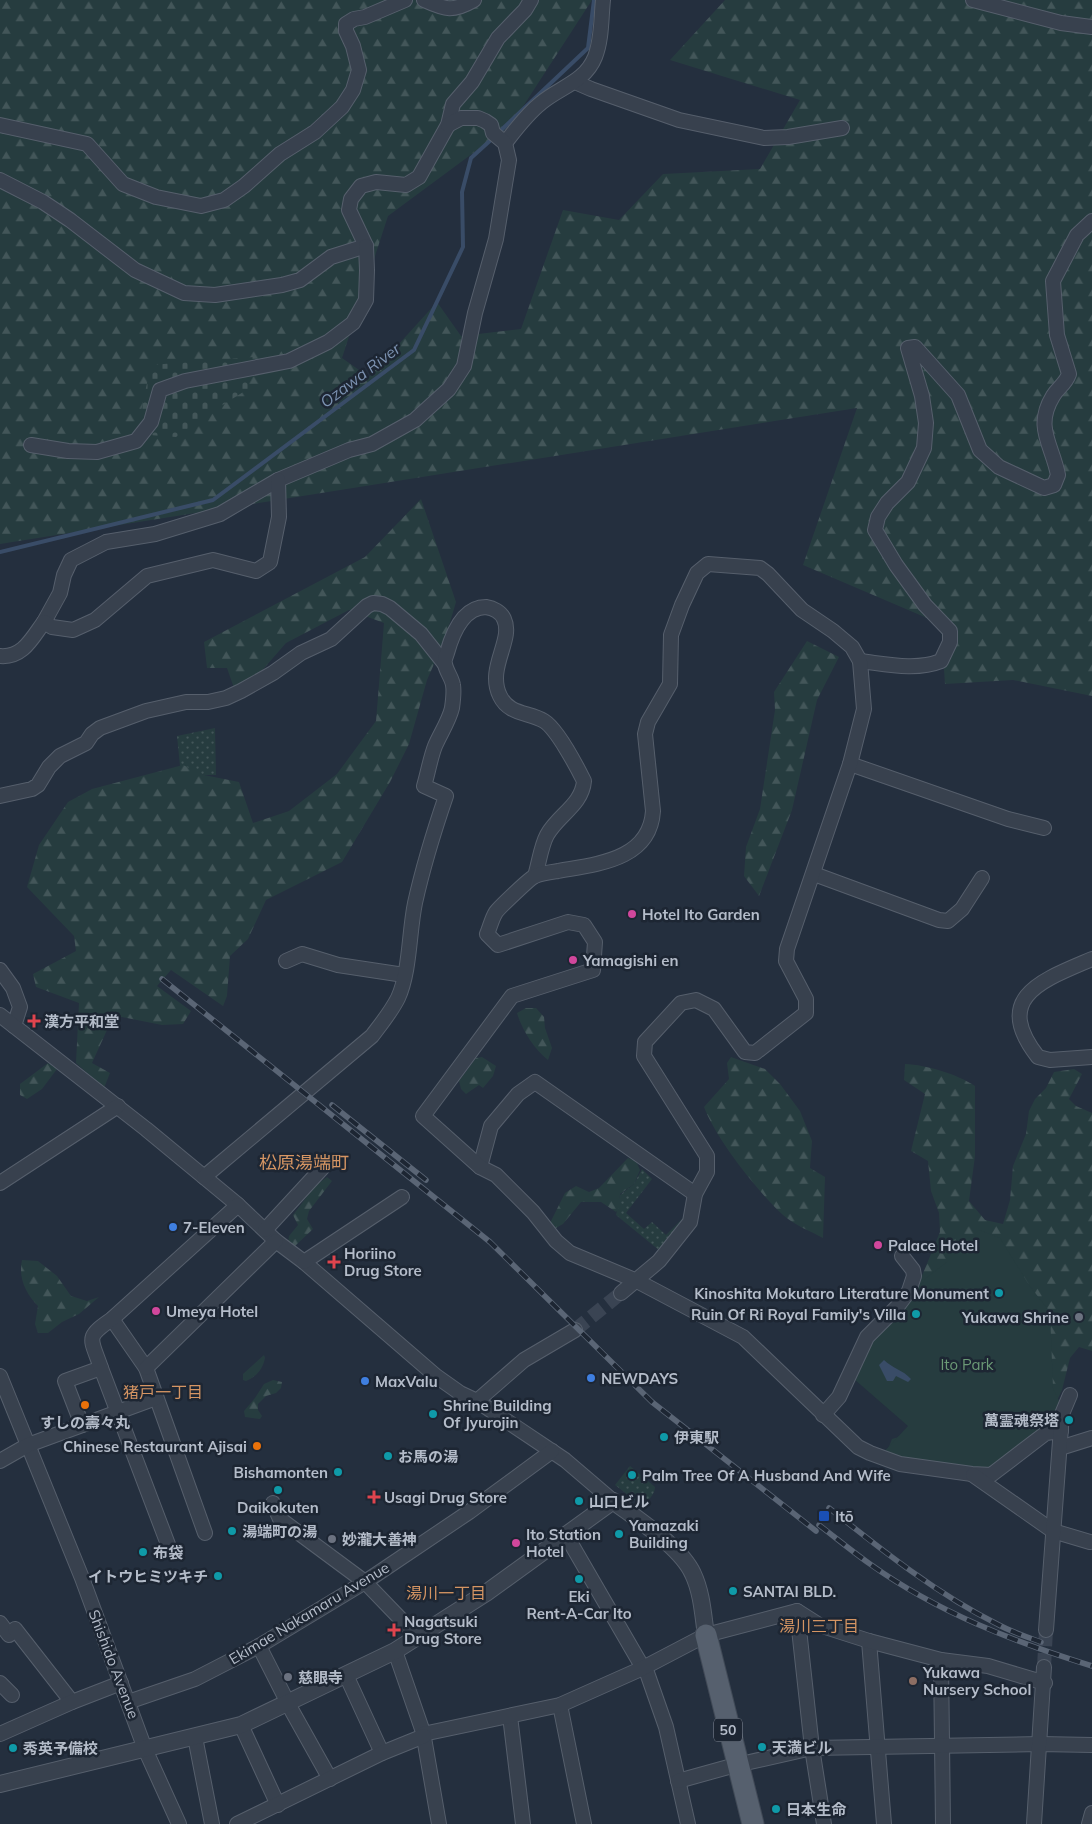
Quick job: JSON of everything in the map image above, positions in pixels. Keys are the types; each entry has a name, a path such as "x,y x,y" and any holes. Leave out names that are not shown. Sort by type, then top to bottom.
{"main road":[{"name":"50","path":"706,1635 753,1824"}],"street":[{"path":"0,125 87,144 123,184 156,197 201,206 224,200 244,186 280,154 315,132 342,107 354,90 359,70 353,46 346,32 346,24 354,19 379,12 405,0"},
{"path":"424,0 439,6 457,9 474,0"},
{"path":"31,445 68,451 97,452 136,441 151,422 160,390 185,382 289,361 328,342 353,323 366,300 367,270 366,246 349,210 351,199 361,186 376,182 406,186 419,177 448,125 453,104 472,82 498,38 525,10 531,0"},
{"path":"505,143 540,103 582,77 594,58 600,40 603,0"},
{"path":"973,0 1061,23 1092,26"},
{"path":"575,82 591,90 679,120 764,138 788,137 842,128"},
{"path":"0,656 9,656 25,649 44,622 60,593 64,575 71,560 106,542 155,534 220,514 278,480 349,450 372,444 416,420 449,389 464,366 475,313 496,239 509,160 505,143 493,133 490,126 478,118 462,118 448,125"},
{"path":"0,180 43,202 70,220 135,270 184,293 215,295 282,285 300,280 331,257 366,246"},
{"path":"860,660 897,665 929,665 940,661 950,642 950,631 925,605 896,565 875,530 878,517 887,503 908,482 924,448 926,423 922,396 908,348 915,347 958,394 980,450 999,467 1044,488 1054,485 1058,475 1044,432 1044,416 1054,395 1065,384 1069,374 1057,335 1054,281 1077,235 1092,220"},
{"path":"44,622 52,627 73,630 95,620 147,576 213,560 256,571 270,562 279,517 278,480"},
{"path":"535,876 600,863 624,854 636,847 646,836 653,822 654,811 645,734 648,722 670,684 671,635 682,605 697,573 708,564 760,568 802,610 833,630 852,647 860,660 864,709 850,764 788,948 786,961 806,999 806,1013 755,1053 745,1052 714,1010 696,1000 681,1003 645,1042 644,1056 707,1156 707,1172 695,1194 690,1222 659,1261 621,1293"},
{"path":"0,796 32,789 38,785 49,767 60,756 86,743 92,734 100,728 146,711 186,702 208,702 226,698 241,691 273,673 301,653 331,639 367,606 373,603 382,604 390,608 421,634 444,663 453,684 452,709 434,748 424,786 446,796 430,846 415,905 404,975 398,997 372,1036 204,1177"},
{"path":"444,663 452,638 463,619 475,609 487,607 498,612 504,619 507,629 495,672 500,698 507,706 517,712 537,717 546,722 556,733 584,781 583,790 579,798 548,834 535,876 496,913 487,934 498,945 568,922 584,925 595,942 593,970 512,996 423,1116 480,1167 496,1176 533,1212 556,1242 570,1253 637,1281 743,1337 858,1447 870,1453 900,1464 992,1475 1046,1433 1061,1431"},
{"path":"850,764 1008,819 1044,828"},
{"path":"814,874 939,920 948,921 962,909 982,878"},
{"path":"286,961 302,954 338,965 404,975"},
{"path":"1092,958 1054,975 1027,994 1022,1002 1018,1017 1025,1037 1038,1057 1050,1060 1092,1057"},
{"path":"0,970 13,988 20,1007 14,1026"},
{"path":"0,1015 118,1106 238,1205 276,1241 304,1262 436,1376 565,1460 682,1556 693,1572 699,1588 706,1635"},
{"path":"480,1167 491,1126 518,1094 535,1082 695,1194"},
{"path":"0,1183 118,1106"},
{"path":"265,1230 326,1165"},
{"path":"304,1262 402,1197"},
{"path":"169,1547 91,1339 94,1332 112,1319 238,1205"},
{"path":"146,1368 276,1241"},
{"path":"824,1415 839,1397 867,1337 897,1307 909,1291 914,1276 913,1270 902,1256"},
{"path":"112,1319 146,1368 205,1533"},
{"path":"477,1401 524,1360 575,1330"},
{"path":"82,1425 65,1381 101,1368"},
{"name":"Shishido Avenue","path":"0,1376 82,1578 145,1749 179,1824"},
{"path":"1046,1630 1062,1414 1070,1395"},
{"path":"0,1461 28,1445 156,1398"},
{"path":"1060,1448 1092,1438"},
{"name":"Ekimae Nakamaru Avenue","path":"128,1702 195,1679 258,1646 365,1582 552,1451"},
{"path":"972,1474 1053,1531 1090,1542"},
{"path":"0,1784 241,1725 395,1651 486,1593 613,1501"},
{"path":"273,1504 280,1519 365,1582 418,1637"},
{"path":"566,1535 644,1667 666,1727 688,1824"},
{"path":"797,1611 812,1748 824,1824"},
{"path":"237,1824 424,1735 560,1705 644,1667 706,1635 797,1611 819,1625 869,1641 941,1660 988,1666 1045,1683"},
{"path":"0,1623 12,1632 72,1702"},
{"path":"869,1641 884,1824"},
{"path":"258,1646 330,1779"},
{"path":"395,1651 424,1735 439,1824"},
{"path":"941,1660 943,1824"},
{"path":"1034,1824 1045,1683 1044,1667"},
{"path":"346,1675 382,1754"},
{"path":"0,1683 12,1695"},
{"path":"0,1734 72,1702 121,1683"},
{"path":"560,1705 584,1824"},
{"path":"510,1716 523,1824"},
{"path":"241,1725 278,1806"},
{"path":"195,1737 212,1824"},
{"path":"678,1781 724,1768 812,1748 1040,1744 1092,1745"},
{"path":"1089,1824 1092,1813"}],"green space":[{"path":"0,0 592,0 511,125 388,216 342,358 369,377 437,302 461,336 521,329 563,210 619,220 663,174 760,169 800,100 670,60 725,0 1092,0 1092,696 1013,680 945,684 941,624 803,565 857,408 0,544"},
{"path":"254,357 248,389 176,437 136,434 151,365"},
{"path":"421,499 456,602 445,639 427,680 409,744 390,782 342,862 266,900 248,939 230,956 227,996 223,1006 171,970 157,986 191,1011 183,1024 162,1025 122,1017 112,1019 92,1063 110,1073 104,1088 76,1063 79,1003 36,987 33,974 76,951 74,936 27,887 39,845 68,802 92,789 183,765 204,775 239,782 253,823 289,811 337,774 376,721 384,623 349,610 286,643 259,674 234,688 227,668 207,668 204,642 365,557"},
{"path":"807,641 839,657 817,700 792,810 759,896 744,876 746,847 760,809 775,710 774,692"},
{"path":"215,728 216,775 204,775 180,766 177,736"},
{"path":"526,1008 536,1008 544,1017 545,1028 552,1048 548,1060 533,1045 519,1019 517,1013"},
{"path":"482,1057 496,1066 493,1076 483,1088 479,1085 466,1094 461,1089 459,1081 476,1058"},
{"path":"731,1057 765,1069 780,1084 800,1111 812,1141 810,1168 825,1177 823,1238 792,1222 773,1205 750,1179 710,1120 704,1107 729,1079 727,1063"},
{"path":"48,1063 57,1069 42,1089 27,1099 20,1095 20,1084"},
{"path":"905,1064 942,1071 975,1086 975,1156 969,1201 985,1220 1003,1224 1010,1200 1013,1166 1026,1134 1029,1111 1035,1099 1046,1088 1054,1072 1074,1069 1082,1074 1069,1099 1076,1106 1092,1113 1092,1351 1079,1347 1070,1358 1062,1390 1049,1417 888,1449 892,1439 908,1434 920,1436 909,1298 919,1283 940,1232 939,1213 931,1191 928,1161 911,1151 925,1094 904,1080"},
{"path":"628,1158 636,1161 640,1170 634,1184 620,1194 619,1208 616,1212 601,1202 581,1202 563,1224 554,1229 549,1225 565,1193 576,1186 589,1192 599,1188"},
{"path":"642,1169 652,1179 626,1213 644,1229 652,1222 666,1235 686,1215 682,1225 660,1251 616,1215 620,1195 634,1184"},
{"path":"327,1177 332,1181 309,1211 307,1219 313,1229 295,1246 288,1242 289,1236 298,1225 293,1215 315,1186"},
{"name":"Ito Park","path":"979,1230 1000,1238 1029,1285 1050,1312 1053,1388 1060,1403 1044,1430 991,1470 959,1469 882,1454 908,1426 854,1379 870,1338 913,1297 926,1278 947,1262"},
{"path":"22,1260 38,1261 57,1276 71,1296 87,1301 99,1297 79,1314 62,1322 48,1333 38,1333 35,1324 38,1306 24,1285 21,1273"},
{"path":"264,1355 263,1366 256,1375 246,1381 243,1380 243,1374"},
{"path":"273,1380 282,1382 281,1388 276,1393 266,1396 258,1404 258,1410 262,1416 260,1419 245,1417 244,1411 264,1384"},
{"path":"630,1466 655,1487 651,1498 641,1505 615,1485"}],"water":[{"path":"884,1360 911,1379 908,1382 896,1376 893,1381 887,1381 879,1365"}],"waterway":[{"name":"Ozawa River","path":"498,133 588,48 594,0"},
{"name":"Ozawa River","path":"0,552 213,500 414,350 463,247 462,192 471,158 493,138"}],"tunnel":[{"path":"575,1330 621,1293"},
{"path":"1044,1667 1046,1630"}],"railway":[{"path":"162,979 490,1242 652,1402 816,1531"},
{"path":"332,1105 426,1180"},
{"path":"829,1508 890,1556 954,1600 1004,1628 1041,1642"},
{"path":"819,1525 896,1581 949,1611 1005,1636 1092,1666"}],"place":[{"name":"Hotel Ito Garden","path":"632,914"},
{"name":"Yamagishi en","path":"573,960"},
{"name":"漢方平和堂","path":"34,1021"},
{"name":"7-Eleven","path":"173,1227"},
{"name":"Palace Hotel","path":"878,1245"},
{"name":"Horiino Drug Store","path":"334,1262"},
{"name":"Kinoshita Mokutaro Literature Monument","path":"999,1293"},
{"name":"Umeya Hotel","path":"156,1311"},
{"name":"Ruin Of Ri Royal Family's Villa","path":"916,1314"},
{"name":"Yukawa Shrine","path":"1079,1317"},
{"name":"NEWDAYS","path":"591,1378"},
{"name":"MaxValu","path":"365,1381"},
{"name":"すしの壽々丸","path":"85,1405"},
{"name":"Shrine Building Of Jyurojin","path":"433,1414"},
{"name":"萬霊魂祭塔","path":"1069,1420"},
{"name":"伊東駅","path":"664,1437"},
{"name":"Chinese Restaurant Ajisai","path":"257,1446"},
{"name":"お馬の湯","path":"388,1456"},
{"name":"Bishamonten","path":"338,1472"},
{"name":"Palm Tree Of A Husband And Wife","path":"632,1475"},
{"name":"Daikokuten","path":"278,1490"},
{"name":"Usagi Drug Store","path":"374,1497"},
{"name":"山口ビル","path":"579,1501"},
{"name":"Itō","path":"824,1516"},
{"name":"湯端町の湯","path":"232,1531"},
{"name":"Yamazaki Building","path":"619,1534"},
{"name":"妙瀧大善神","path":"332,1539"},
{"name":"Ito Station Hotel","path":"516,1543"},
{"name":"布袋","path":"143,1552"},
{"name":"イトウヒミツキチ","path":"218,1576"},
{"name":"Eki Rent-A-Car Ito","path":"579,1579"},
{"name":"SANTAI BLD.","path":"733,1591"},
{"name":"Nagatsuki Drug Store","path":"394,1630"},
{"name":"慈眼寺","path":"288,1677"},
{"name":"Yukawa Nursery School","path":"913,1681"},
{"name":"天満ビル","path":"762,1747"},
{"name":"秀英予備校","path":"13,1748"},
{"name":"日本生命","path":"776,1809"}],"district":[{"name":"松原湯端町","path":"304,1162"},
{"name":"猪戸一丁目","path":"163,1392"},
{"name":"湯川一丁目","path":"446,1593"},
{"name":"湯川三丁目","path":"819,1626"}]}
